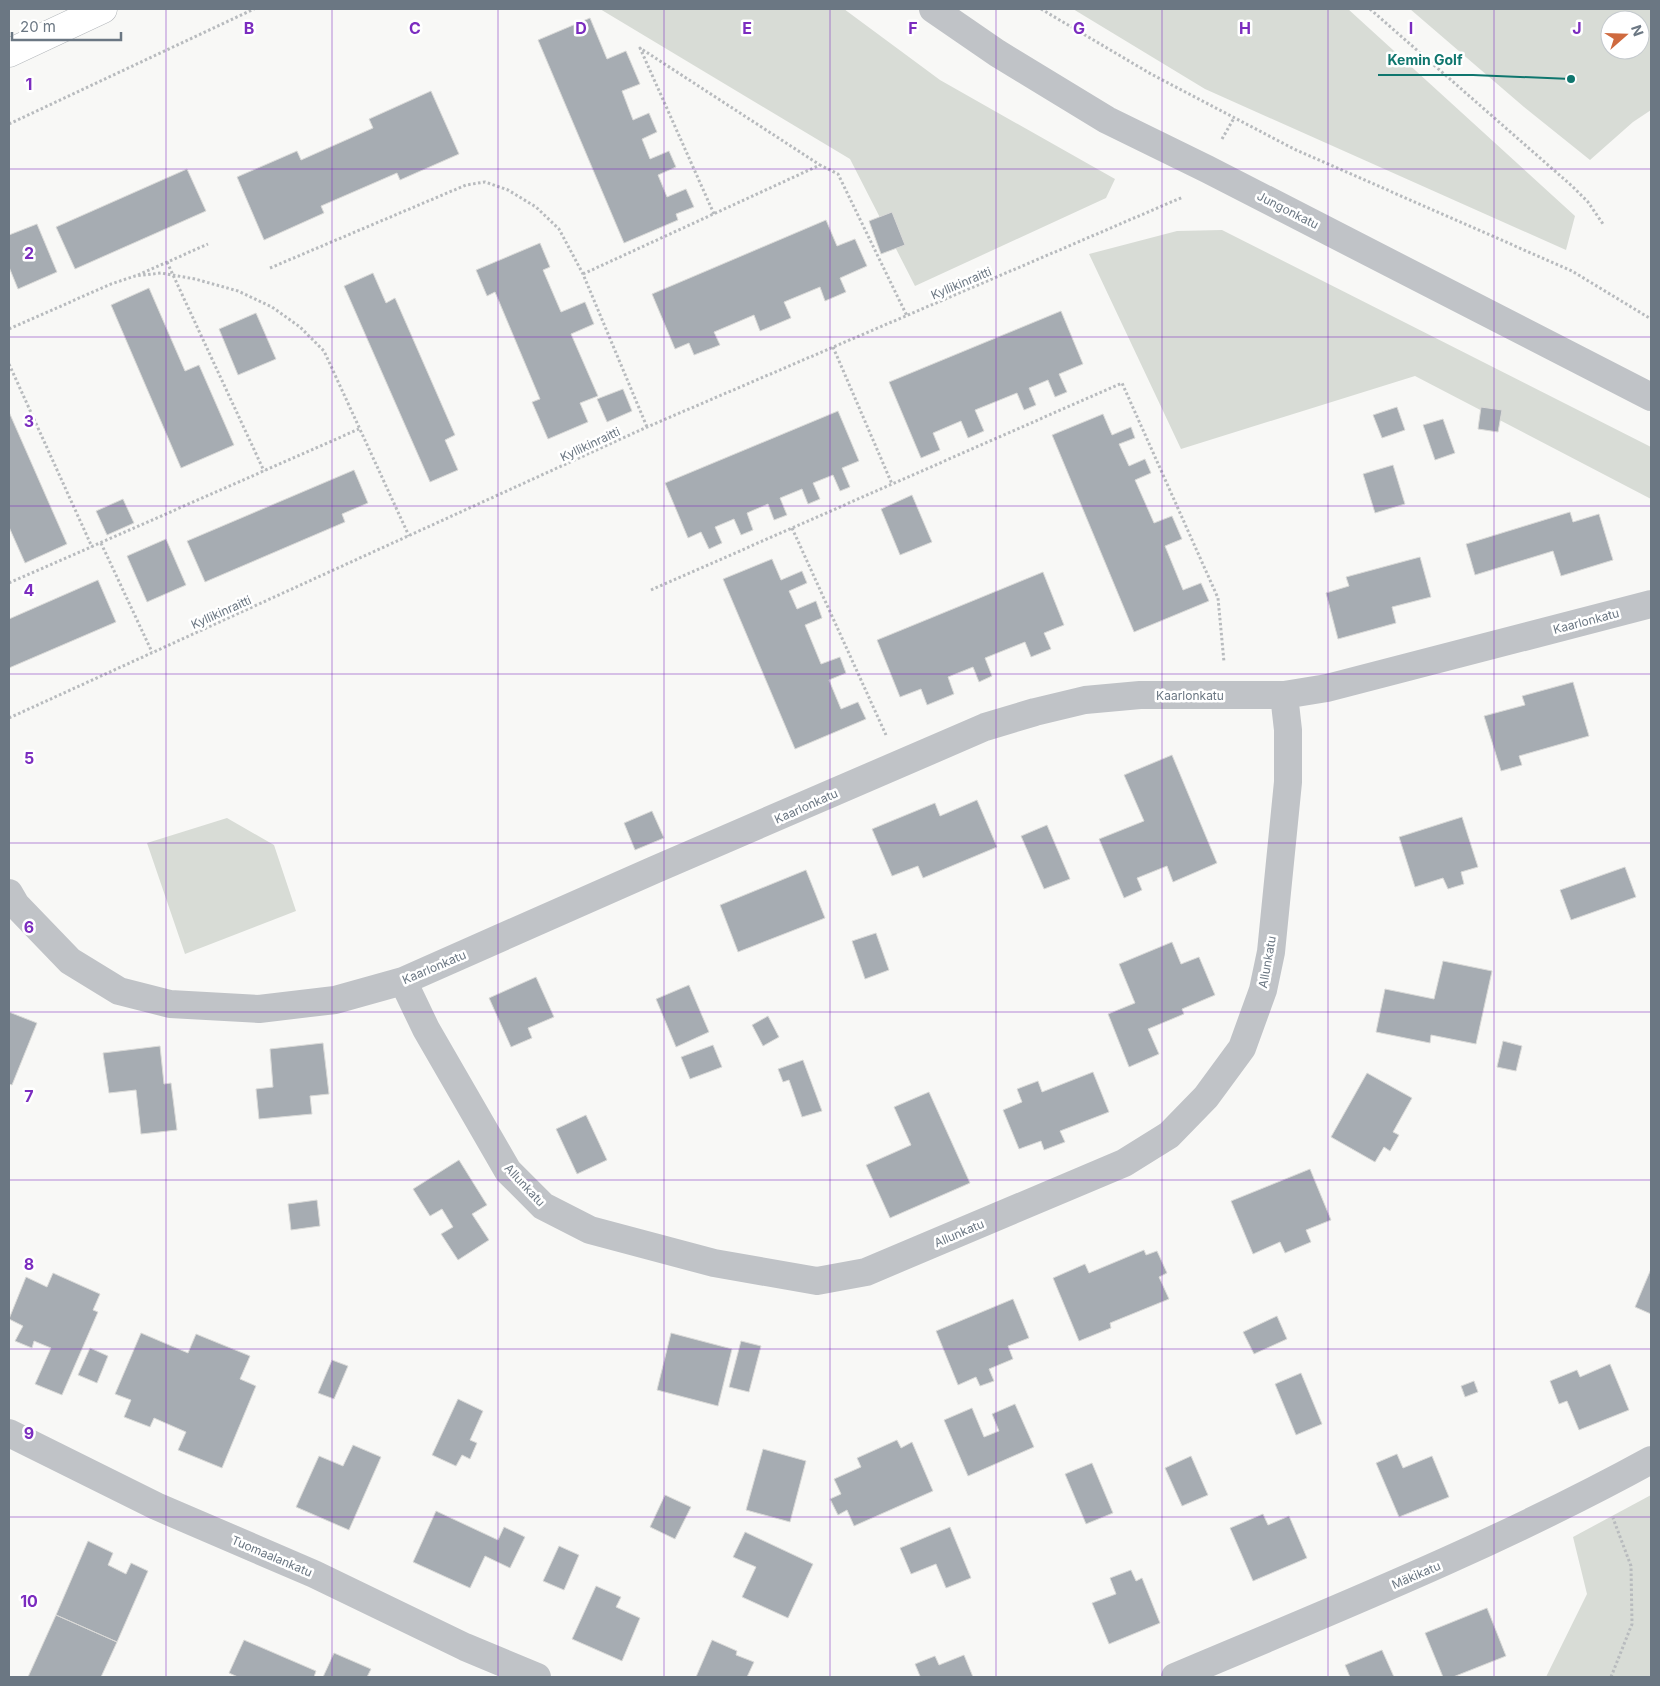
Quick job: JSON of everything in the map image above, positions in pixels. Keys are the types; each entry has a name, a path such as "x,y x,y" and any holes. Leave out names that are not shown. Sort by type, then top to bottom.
{"main road":[{"path":"9,53 103,9"}],"street":[{"name":"Jungonkatu","path":"933,9 997,53 1107,120 1207,169 1651,397"},
{"name":"Kaarlonkatu","path":"9,893 16,905 70,962 119,991 170,1004 259,1009 336,1000 403,981 985,727 1085,700 1140,695 1284,695 1327,688 1651,604"},
{"name":"Allunkatu","path":"403,981 426,1029 508,1171 543,1206 590,1230 714,1263 817,1281 866,1272 1124,1163 1169,1135 1206,1097 1242,1048 1263,990 1270,952 1288,782 1288,730 1284,695"},
{"name":"Tuomaalankatu","path":"9,1433 156,1506 314,1574 465,1647 537,1677"},
{"name":"Mäkikatu","path":"1176,1677 1445,1563 1602,1487 1651,1460"}],"path":[{"path":"9,124 254,9"},
{"path":"1041,9 1151,74 1294,149 1572,271 1651,319"},
{"path":"1370,9 1572,186 1588,202 1603,224"},
{"path":"714,214 640,48 820,165 838,174 907,316"},
{"path":"1220,142 1234,118"},
{"path":"582,274 820,165"},
{"path":"270,268 466,185 485,182 508,190 536,207 559,229 582,274 647,427"},
{"name":"Kyllikinraitti","path":"9,718 647,427 1183,197"},
{"path":"9,329 110,284 135,276 208,244"},
{"path":"167,262 264,471"},
{"path":"135,276 162,273 195,279 238,291 272,307 300,326 324,351 409,536"},
{"path":"833,347 892,484"},
{"path":"9,364 92,547"},
{"path":"651,590 1122,383 1218,598 1227,695"},
{"path":"9,583 359,429"},
{"path":"792,528 899,765"},
{"path":"101,542 152,652"},
{"path":"1602,1487 1631,1566 1632,1624 1611,1677"}],"shaded area":[{"path":"600,9 844,9 940,80 1115,179 1106,198 915,286 850,159"},
{"path":"1073,9 1348,9 1575,216 1566,250 1205,89"},
{"path":"1410,9 1651,9 1651,110 1633,122 1590,160 1524,107"},
{"path":"1222,230 1651,447 1651,499 1415,376 1181,449 1089,254 1177,231"},
{"path":"227,818 274,845 296,911 185,954 147,843"},
{"path":"1651,1495 1651,1677 1546,1677 1587,1594 1573,1537"}],"building":[{"path":"590,18 607,59 626,51 640,84 622,91 633,120 649,113 657,132 642,139 650,159 669,151 676,167 658,175 667,197 686,189 694,207 676,214 678,220 624,243 538,40"},
{"path":"431,91 459,154 400,180 397,173 321,206 324,213 264,240 237,177 297,151 301,160 373,128 369,119"},
{"path":"187,169 206,211 75,269 56,227"},
{"path":"892,212 905,245 881,254 869,221"},
{"path":"826,220 837,246 855,239 867,266 840,278 846,292 825,301 820,287 784,302 791,318 760,331 754,315 714,332 720,345 694,355 689,343 675,349 652,294"},
{"path":"37,224 57,272 18,289 9,267 9,235"},
{"path":"540,243 550,267 543,270 561,312 585,302 594,324 571,334 598,396 580,403 588,422 548,439 532,402 540,399 495,292 487,296 476,270"},
{"path":"373,273 386,303 395,298 455,435 445,440 458,470 430,482 344,286"},
{"path":"149,288 185,371 199,365 234,445 181,468 111,305"},
{"path":"1061,311 1083,364 1059,374 1067,392 1055,397 1048,380 1029,388 1036,405 1024,410 1017,393 975,410 984,431 968,438 961,421 933,433 940,450 921,458 889,382"},
{"path":"256,313 276,359 238,375 219,329"},
{"path":"623,389 632,411 607,422 597,399"},
{"path":"1397,407 1405,430 1382,438 1373,415"},
{"path":"1481,407 1502,410 1498,432 1478,429"},
{"path":"838,411 859,461 842,468 850,487 840,491 833,475 813,483 820,499 808,504 802,489 780,498 787,515 774,520 768,504 747,513 753,530 741,535 734,519 715,527 722,543 709,549 701,532 688,538 665,483"},
{"path":"9,412 67,544 25,563 9,527"},
{"path":"1103,414 1112,435 1131,427 1135,438 1119,444 1129,466 1145,459 1151,473 1135,480 1154,523 1172,516 1182,539 1165,546 1183,590 1201,583 1209,601 1134,632 1052,435"},
{"path":"1443,419 1455,453 1435,460 1423,425"},
{"path":"1393,465 1405,504 1375,513 1363,474"},
{"path":"354,470 368,503 342,514 345,522 205,582 187,541"},
{"path":"912,495 932,542 900,555 881,509"},
{"path":"123,499 134,523 107,535 96,511"},
{"path":"1570,512 1573,522 1599,514 1613,560 1561,576 1553,551 1475,575 1466,544"},
{"path":"166,539 186,585 147,602 127,556"},
{"path":"1420,557 1431,597 1392,607 1396,623 1338,639 1326,593 1349,586 1346,577"},
{"path":"772,559 781,580 802,571 807,583 789,591 797,609 816,601 822,618 805,625 821,664 840,657 846,673 829,680 841,709 858,702 866,719 795,749 723,579"},
{"path":"1043,572 1064,625 1044,633 1051,649 1031,657 1025,642 985,658 992,676 979,682 973,667 948,677 954,694 927,705 921,689 900,697 877,640"},
{"path":"98,580 116,622 9,668 9,619"},
{"path":"1573,682 1589,736 1519,756 1522,765 1501,771 1484,716 1525,705 1522,696"},
{"path":"1172,755 1217,863 1173,882 1167,866 1137,878 1142,890 1124,898 1099,839 1144,821 1124,775"},
{"path":"977,800 997,847 923,878 918,866 892,876 872,829 935,803 940,816"},
{"path":"652,811 664,838 635,850 624,823"},
{"path":"1462,817 1478,867 1461,872 1464,884 1448,889 1443,878 1415,887 1399,837"},
{"path":"1047,825 1070,879 1044,889 1021,836"},
{"path":"1625,867 1636,897 1571,920 1560,890"},
{"path":"806,870 825,918 738,952 720,905"},
{"path":"876,933 889,970 865,979 852,941"},
{"path":"1172,942 1181,964 1199,957 1215,995 1182,1009 1184,1014 1148,1029 1159,1054 1129,1067 1108,1014 1135,1003 1119,964"},
{"path":"1443,961 1492,971 1476,1044 1431,1035 1430,1043 1376,1032 1385,989 1434,999"},
{"path":"536,977 554,1017 528,1028 532,1038 511,1047 489,998"},
{"path":"689,985 709,1032 676,1047 656,999"},
{"path":"9,1012 37,1023 12,1085 9,1084"},
{"path":"768,1016 779,1037 763,1046 752,1025"},
{"path":"1503,1041 1522,1046 1516,1071 1497,1067"},
{"path":"323,1043 329,1094 310,1096 312,1114 259,1119 256,1089 273,1087 270,1049"},
{"path":"713,1045 722,1067 690,1079 681,1057"},
{"path":"160,1046 164,1084 171,1083 177,1130 141,1134 136,1090 109,1093 103,1053"},
{"path":"803,1060 822,1111 802,1117 789,1080 783,1082 778,1069"},
{"path":"1093,1072 1109,1112 1060,1131 1065,1142 1044,1150 1041,1141 1019,1149 1003,1110 1022,1102 1017,1089 1038,1081 1042,1092"},
{"path":"1367,1073 1412,1098 1393,1132 1399,1135 1390,1151 1384,1147 1375,1162 1331,1137"},
{"path":"929,1092 970,1183 890,1218 866,1165 911,1145 894,1107"},
{"path":"586,1115 607,1160 577,1174 556,1129"},
{"path":"459,1160 487,1205 472,1214 489,1240 458,1260 441,1234 453,1227 442,1209 430,1216 413,1189"},
{"path":"1310,1169 1331,1220 1306,1230 1311,1242 1285,1253 1280,1242 1253,1254 1231,1201"},
{"path":"317,1200 320,1226 291,1230 288,1204"},
{"path":"1144,1250 1146,1255 1157,1251 1167,1273 1159,1277 1169,1299 1110,1323 1111,1328 1079,1341 1053,1278 1085,1264 1089,1273"},
{"path":"1651,1269 1651,1314 1635,1307"},
{"path":"53,1273 100,1294 93,1310 98,1312 62,1395 35,1384 51,1348 34,1341 32,1348 15,1341 23,1326 9,1319 26,1277 47,1287"},
{"path":"1013,1299 1029,1338 1008,1346 1013,1359 989,1369 994,1381 980,1386 976,1377 958,1385 936,1331"},
{"path":"1277,1316 1287,1339 1254,1354 1243,1332"},
{"path":"141,1333 188,1353 196,1334 250,1356 240,1379 256,1386 222,1468 178,1450 186,1432 154,1418 150,1427 124,1417 131,1400 115,1394"},
{"path":"671,1333 732,1349 718,1406 657,1390"},
{"path":"741,1341 761,1346 749,1392 729,1387"},
{"path":"90,1348 108,1356 97,1383 78,1375"},
{"path":"332,1360 348,1366 334,1399 318,1393"},
{"path":"1610,1364 1629,1410 1579,1430 1567,1401 1559,1404 1550,1381 1577,1370 1580,1377"},
{"path":"1301,1373 1322,1424 1296,1435 1275,1384"},
{"path":"1474,1381 1478,1392 1465,1397 1461,1386"},
{"path":"458,1399 483,1411 470,1440 477,1443 470,1459 462,1455 456,1466 432,1455"},
{"path":"1015,1404 1034,1447 968,1476 944,1420 972,1408 984,1437 999,1431 992,1414"},
{"path":"897,1440 901,1448 912,1442 933,1491 854,1526 847,1510 838,1515 830,1499 841,1494 834,1479 861,1467 857,1458"},
{"path":"353,1445 381,1457 349,1530 296,1507 319,1456 343,1466"},
{"path":"763,1449 806,1461 790,1522 746,1510"},
{"path":"1397,1454 1403,1468 1432,1456 1449,1497 1399,1517 1376,1463"},
{"path":"1191,1456 1208,1495 1182,1506 1165,1468"},
{"path":"1092,1463 1113,1513 1086,1524 1065,1474"},
{"path":"665,1495 691,1507 675,1539 650,1527"},
{"path":"436,1511 498,1540 504,1527 525,1537 510,1568 485,1556 470,1588 413,1562"},
{"path":"1263,1514 1268,1525 1289,1516 1307,1558 1253,1581 1230,1528"},
{"path":"950,1527 971,1578 946,1588 936,1564 911,1574 900,1548"},
{"path":"745,1532 813,1564 788,1618 742,1597 756,1567 733,1557"},
{"path":"88,1541 113,1553 108,1565 126,1574 131,1563 148,1571 117,1642 56,1615"},
{"path":"559,1546 579,1555 564,1590 543,1581"},
{"path":"1131,1570 1136,1581 1142,1578 1160,1623 1109,1644 1092,1603 1116,1594 1110,1578"},
{"path":"596,1586 621,1597 616,1607 640,1618 622,1661 572,1639"},
{"path":"1487,1608 1506,1656 1453,1677 1443,1677 1425,1633"},
{"path":"56,1615 117,1642 101,1677 28,1677"},
{"path":"244,1640 316,1671 314,1677 238,1677 229,1673"},
{"path":"712,1640 737,1651 736,1655 754,1662 747,1677 696,1677"},
{"path":"1382,1650 1394,1677 1350,1677 1345,1665"},
{"path":"334,1653 371,1669 367,1677 323,1677"},
{"path":"964,1655 973,1677 918,1677 920,1676 915,1664 935,1656 939,1665"}],"place":[{"name":"Kemin Golf","path":"1571,79"}]}
